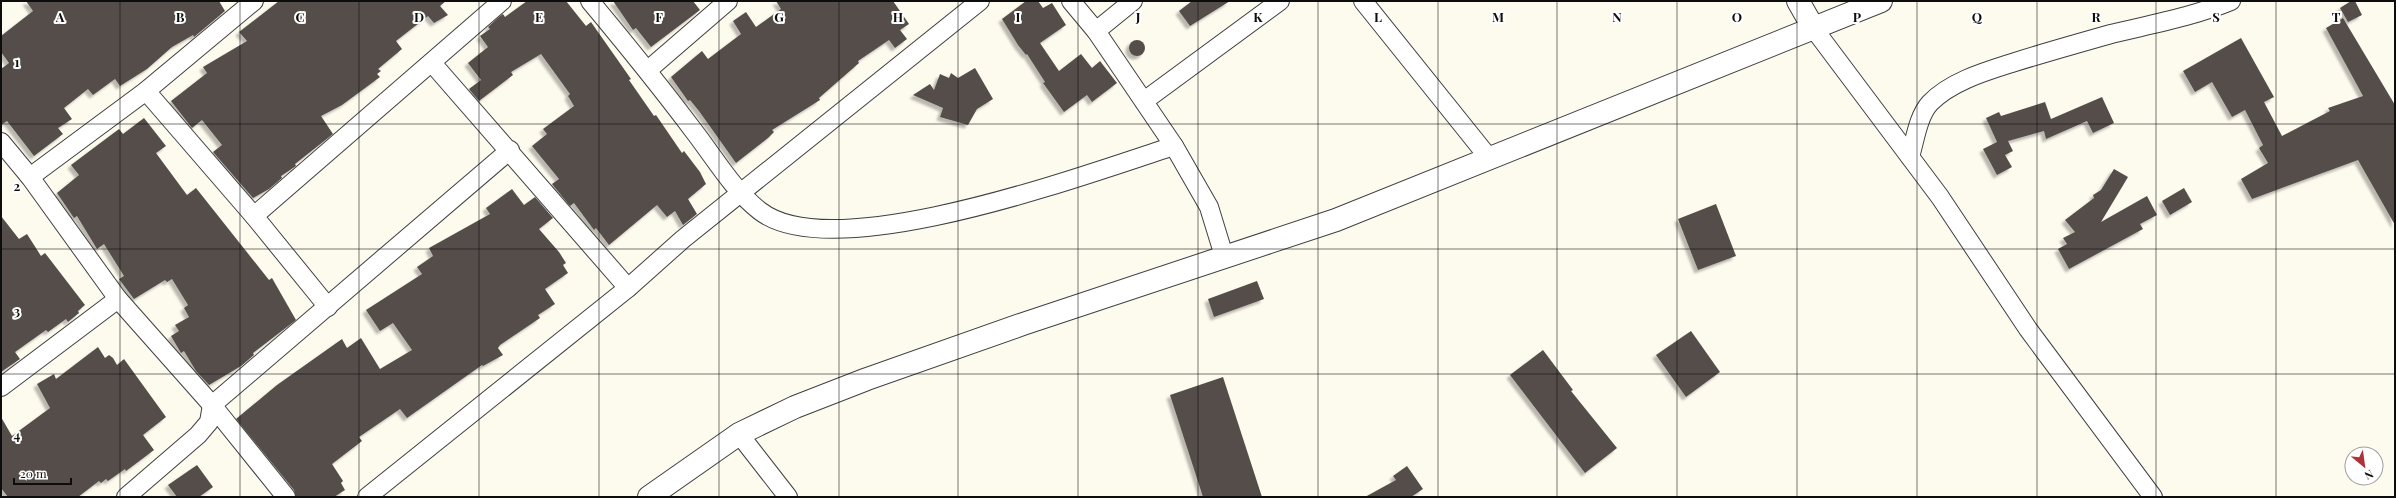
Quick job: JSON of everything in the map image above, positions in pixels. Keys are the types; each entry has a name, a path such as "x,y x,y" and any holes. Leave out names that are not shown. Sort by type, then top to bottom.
{"street":[{"path":"30,177 146,91 254,1"},
{"path":"254,216 502,1"},
{"path":"590,1 648,70 742,194 761,212 789,225 858,229 932,217 1008,199 1174,146"},
{"path":"648,70 728,1"},
{"path":"367,497 628,288 683,239 742,194 980,1"},
{"path":"1071,1 1096,31 1174,146 1209,207 1224,256"},
{"path":"1096,31 1133,1"},
{"path":"1144,101 1280,1"},
{"path":"1363,1 1489,158"},
{"path":"1798,1 1814,29 1968,237 2028,329 2153,497"},
{"path":"649,497 739,434 795,407 867,378 1224,256 1336,220 1881,1"},
{"path":"1910,157 1922,119 1930,103 1954,86 1989,70 2112,34 2203,13 2231,1"},
{"path":"432,63 510,150 628,288"},
{"path":"146,91 254,216 328,307"},
{"path":"1,142 30,177 118,299 212,405 286,497"},
{"path":"126,497 198,435 209,422 212,405 510,150"},
{"path":"1,387 118,299"},
{"path":"739,434 788,497"}],"building":[{"path":"26,1 219,1 225,11 194,37 193,35 172,47 147,69 120,86 115,79 93,95 88,89 64,108 72,119 58,128 63,134 34,156 7,121 1,125 1,69 9,63 1,52 1,36 33,11"},
{"path":"279,1 446,1 440,6 448,15 434,23 428,16 396,41 402,49 378,69 381,71 377,74 380,77 342,105 321,116 333,134 295,164 296,166 281,176 282,178 269,189 253,198 213,152 222,145 202,120 192,128 171,101 207,73 203,67 247,41 239,32"},
{"path":"527,1 566,1 586,26 591,22 631,79 629,80 654,116 656,115 682,153 684,151 700,172 706,184 688,199 697,214 683,225 675,211 667,217 657,205 609,245 596,228 594,230 574,203 570,206 552,184 559,179 532,146 547,134 543,129 574,106 568,96 570,94 541,54 511,72 513,75 479,101 469,89 481,80 468,63 488,47 480,36 490,29 488,27 500,16 503,14 505,17"},
{"path":"613,1 693,1 700,10 651,47 636,28 633,30"},
{"path":"776,1 893,1 909,24 900,30 907,39 895,48 889,40 858,61 859,63 819,98 820,100 772,130 774,132 768,138 736,163 699,111 690,100 688,101 671,77 702,51 708,59 741,34 733,21 746,12 756,27 781,9"},
{"path":"1026,1 1038,1 1043,8 1052,3 1066,25 1040,43 1059,71 1081,54 1092,68 1100,61 1117,83 1092,102 1087,95 1064,112 1043,83 1045,82 1027,54 1026,55 1018,45 1002,19"},
{"path":"1192,1 1230,1 1190,26 1179,11"},
{"path":"2351,1 2355,1 2362,15 2348,22 2340,8"},
{"path":"2343,18 2395,105 2395,225 2358,160 2252,199 2241,179 2268,163 2259,148 2263,145 2245,110 2232,117 2212,82 2195,92 2183,71 2241,38 2274,97 2264,102 2282,136 2330,111 2328,108 2363,96 2326,28"},
{"path":"1134,40 1140,40 1145,45 1143,54 1140,56 1134,56 1129,51 1129,45"},
{"path":"975,68 993,99 977,109 968,125 940,117 943,108 913,95 930,84 934,90 940,74 949,78 951,73 958,78"},
{"path":"2102,97 2114,123 2093,133 2087,121 2046,139 2044,131 2008,141 2013,151 2005,155 2012,167 1997,175 1983,149 1997,142 1986,118 1999,112 2001,116 2045,102 2051,119"},
{"path":"144,118 166,146 156,153 187,195 196,188 269,280 272,278 296,320 253,353 254,355 241,366 209,385 196,371 184,351 181,353 171,336 179,331 175,325 189,317 184,308 188,305 172,279 167,282 165,280 134,299 119,279 124,276 104,244 97,249 77,216 74,218 57,193 79,175 71,165 119,129 123,134"},
{"path":"2114,169 2128,177 2101,222 2147,196 2157,215 2140,224 2143,229 2069,269 2058,249 2067,244 2063,238 2075,232 2065,220 2094,198 2093,195 2101,190"},
{"path":"2184,188 2192,202 2170,215 2162,201"},
{"path":"512,189 524,205 535,197 553,218 539,229 559,252 566,263 563,265 568,273 545,289 555,304 538,315 540,318 500,345 498,348 503,355 483,366 482,365 407,418 400,409 359,437 362,441 332,464 343,481 341,483 345,490 334,497 296,497 294,490 236,419 277,385 342,339 347,348 361,338 380,369 412,350 393,323 380,331 366,310 422,274 417,267 433,256 429,248 490,214 486,208"},
{"path":"1716,204 1736,256 1698,270 1678,219"},
{"path":"1,216 19,239 27,234 41,256 45,253 85,305 78,311 79,313 68,322 66,319 48,332 46,330 15,352 20,359 1,372"},
{"path":"1257,281 1264,299 1214,317 1208,299"},
{"path":"1691,331 1720,372 1686,397 1656,355"},
{"path":"98,347 105,358 109,355 113,358 117,365 124,359 166,417 143,435 154,450 126,471 125,469 108,481 106,479 101,483 99,481 78,497 8,497 1,488 1,417 12,436 50,408 37,384 54,374 56,379"},
{"path":"1543,350 1573,390 1571,391 1617,448 1585,473 1510,375"},
{"path":"1223,377 1262,497 1203,497 1170,395"},
{"path":"197,465 213,487 199,497 177,497 168,485"},
{"path":"1407,466 1423,489 1411,497 1365,497 1396,480 1393,476"}]}
